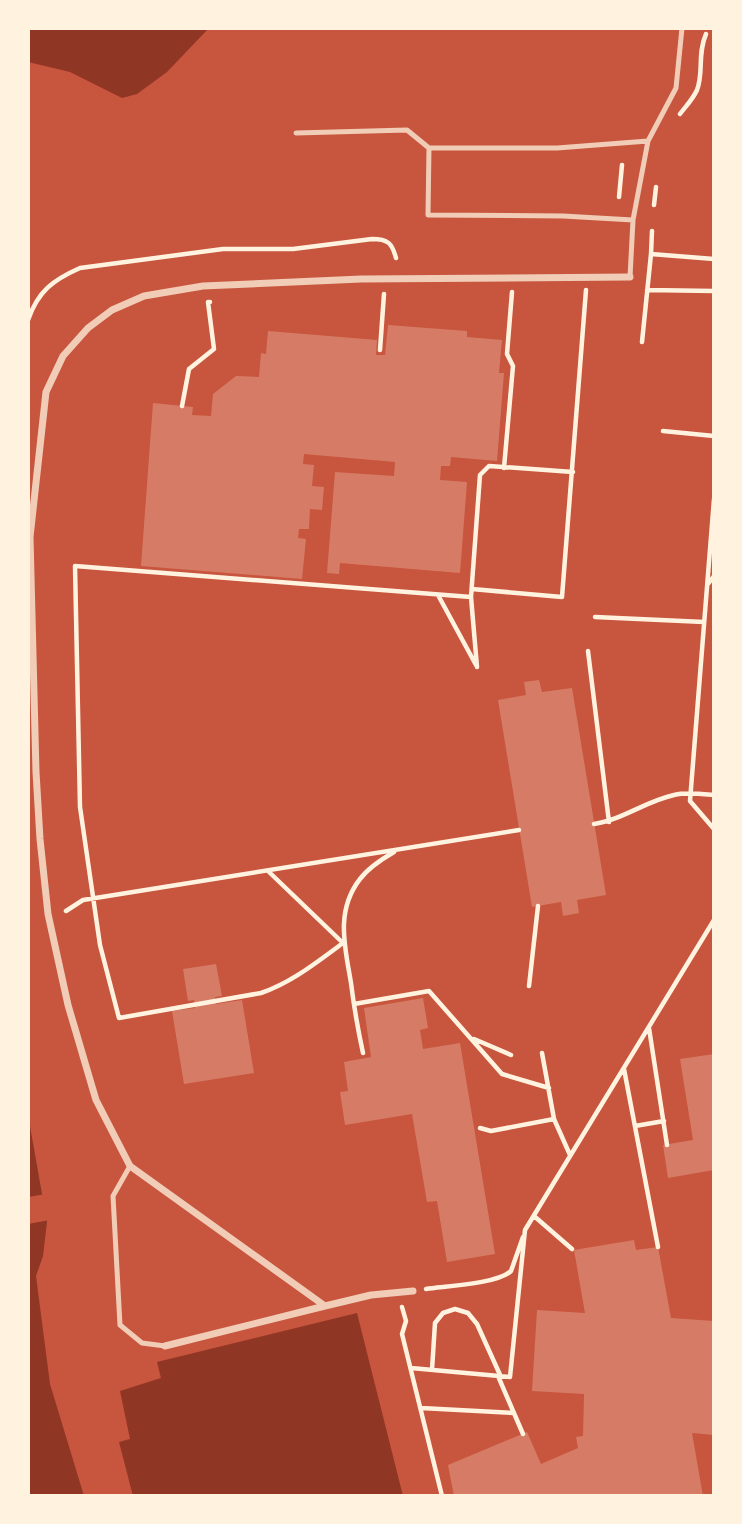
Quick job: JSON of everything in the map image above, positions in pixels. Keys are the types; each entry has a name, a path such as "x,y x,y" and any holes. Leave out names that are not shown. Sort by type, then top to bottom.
{"street":[{"path":"325,1306 131,1166 96,1100 68,1005 48,914 40,839 30,537 46,392 63,356 88,328 112,310 144,296 202,286 362,279 630,277"},
{"path":"165,1346 372,1295 413,1291"}],"lane":[{"path":"630,277 633,219 648,141 676,88 682,28"},
{"path":"296,133 407,130 429,148 557,148 648,141"},
{"path":"429,148 428,215 633,219"},
{"path":"131,1166 113,1196 120,1325 142,1343 165,1346"}],"path":[{"path":"619,197 622,165"},
{"path":"642,342 652,231"},
{"path":"28,320 33,305 45,289 61,276 80,268 223,249 293,249 372,239 383,239 393,247 396,258"},
{"path":"651,254 714,259"},
{"path":"504,468 513,366 508,354 512,288"},
{"path":"574,289 593,289"},
{"path":"472,589 562,597 586,289"},
{"path":"647,290 714,291"},
{"path":"380,351 384,294"},
{"path":"370,295 393,294"},
{"path":"182,406 189,369 214,349 208,302 222,302"},
{"path":"663,431 714,436"},
{"path":"438,595 477,667 471,597 480,475 489,466 573,472"},
{"path":"714,499 690,801 714,830"},
{"path":"343,943 277,988 119,1018 100,945 80,807 75,566 471,597"},
{"path":"707,584 714,576"},
{"path":"594,617 704,622"},
{"path":"588,651 609,822"},
{"path":"594,824 609,822 673,795 714,795"},
{"path":"66,911 83,900 519,830"},
{"path":"363,1053 343,943 344,919 349,899 360,879 398,849"},
{"path":"268,871 343,943"},
{"path":"530,986 538,906"},
{"path":"413,1291 493,1280 507,1275 525,1230 714,920"},
{"path":"354,1004 429,991 502,1074 549,1088"},
{"path":"649,1027 667,1144"},
{"path":"470,1037 512,1055"},
{"path":"542,1053 554,1119 571,1156"},
{"path":"624,1069 658,1247"},
{"path":"480,1129 491,1131 554,1119"},
{"path":"635,1126 664,1121"},
{"path":"534,1216 572,1249"},
{"path":"411,1368 510,1377 525,1230"},
{"path":"399,1292 406,1321 402,1334 443,1496"},
{"path":"432,1370 435,1323 443,1313 455,1309 468,1313 477,1324 523,1434"},
{"path":"421,1408 514,1413"}],"shaded area":[{"path":"28,28 209,28 167,72 137,94 122,98 70,72 28,62"},
{"path":"28,1115 47,1222 43,1256 36,1276 50,1384 84,1496 28,1496"},
{"path":"357,1313 403,1496 133,1496 119,1442 130,1439 120,1391 161,1378 157,1362"}],"pier":[{"path":"46,1194 50,1220 28,1224 28,1197"}],"building":[{"path":"388,325 467,331 467,337 502,340 499,373 504,373 497,461 451,457 450,466 441,466 440,480 467,482 460,573 340,563 339,574 327,573 335,472 394,476 395,462 304,454 303,464 314,465 312,486 324,487 322,510 310,509 309,529 299,529 298,538 306,539 302,579 141,566 153,403 193,407 192,415 211,416 213,394 236,376 259,377 261,353 266,354 268,331 377,340 376,355 385,355"},
{"path":"539,680 542,692 572,688 606,895 577,900 579,913 563,916 561,902 532,907 498,700 526,695 524,682"},
{"path":"216,964 222,996 215,997 216,1004 242,1000 254,1073 184,1084 172,1011 195,1008 194,1000 188,1001 183,969"},
{"path":"423,998 428,1028 420,1030 423,1049 460,1043 495,1254 447,1262 437,1201 427,1202 412,1114 345,1125 340,1092 348,1091 344,1062 371,1057 364,1008"},
{"path":"714,1054 714,1170 668,1178 663,1145 693,1140 680,1059"},
{"path":"634,1240 636,1250 658,1247 671,1318 714,1321 714,1435 692,1433 703,1496 454,1496 448,1465 527,1432 541,1464 578,1448 576,1437 583,1436 584,1394 532,1391 537,1310 585,1313 574,1250"}]}
